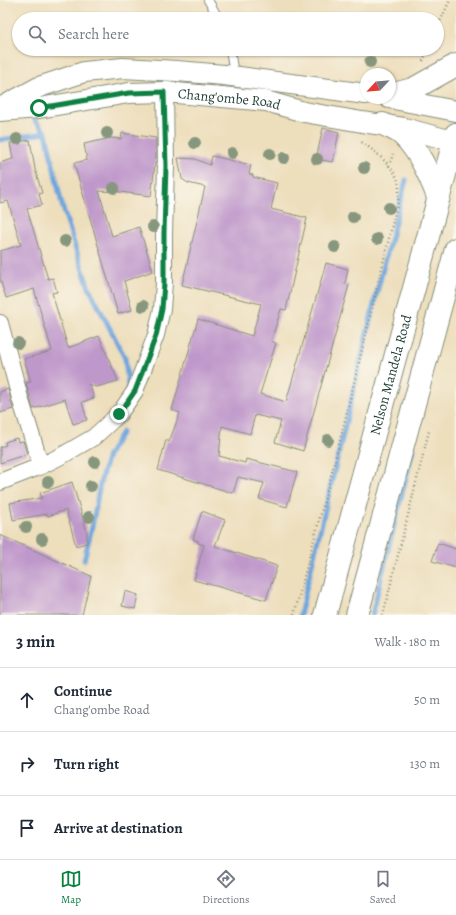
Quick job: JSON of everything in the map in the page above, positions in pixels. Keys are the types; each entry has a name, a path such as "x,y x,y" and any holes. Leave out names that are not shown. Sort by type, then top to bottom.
{"main road":[{"path":"396,95 412,89 456,65"},
{"path":"383,124 399,132 407,139 430,177 438,197"},
{"name":"Nelson Mandela Road","path":"325,615 455,139"},
{"path":"357,615 456,249"}],"street":[{"path":"0,109 39,87 84,72 123,68 234,76 360,93"},
{"path":"0,482 42,466 64,455 94,436 119,414 135,391 156,336 162,309 164,283 166,166 164,92"},
{"name":"Chang'ombe Road","path":"0,109 39,108 129,93 164,92 266,101 304,112 383,124 455,139"},
{"path":"396,98 456,111"},
{"path":"0,323 20,398 42,466"}],"lane":[{"path":"208,0 215,12"},
{"path":"231,56 234,76"}],"path":[{"path":"444,13 450,0"},
{"path":"294,615 337,453 399,197 398,180 389,167 374,151 355,138"},
{"path":"382,615 429,430"}],"building":[{"path":"323,128 339,132 333,162 316,159"},
{"path":"122,133 156,138 156,156 151,196 99,191 112,236 139,227 153,271 124,281 132,310 118,314 74,163 87,160 84,144 111,138 121,139"},
{"path":"30,140 35,169 42,193 39,194 42,205 27,209 48,279 53,278 57,292 52,293 68,348 99,336 118,381 96,387 88,384 94,398 82,402 87,420 73,424 65,399 33,409 26,383 31,382 24,359 52,351 34,289 6,298 0,279 0,251 21,245 8,201 0,203 0,163 13,159 10,143"},
{"path":"212,156 251,165 249,174 253,175 253,177 277,183 271,209 307,218 286,310 281,309 271,341 276,343 260,394 286,402 326,263 348,269 345,284 349,285 303,451 275,442 281,421 255,415 250,434 222,426 219,456 245,463 246,459 297,472 287,507 259,499 264,483 238,477 233,493 158,470 166,440 169,442 180,413 172,410 198,319 252,336 261,304 182,285 205,187 188,183 182,179 178,158 195,159 210,165"},
{"path":"8,389 13,409 0,413 0,392"},
{"path":"17,438 18,442 23,441 27,454 0,463 0,447 6,445 5,442"},
{"path":"72,482 87,532 87,543 76,546 66,510 48,516 47,514 13,520 10,503 42,498 40,493"},
{"path":"202,511 225,520 215,546 277,566 266,600 194,580 204,545 193,539"},
{"path":"0,535 91,576 82,615 0,615"},
{"path":"438,543 456,549 456,568 432,561"},
{"path":"125,591 138,595 135,609 122,606"}],"waterway":[{"path":"35,121 46,133 62,205 89,288 125,358 129,394"},
{"path":"0,140 46,133"},
{"path":"300,615 376,296 406,180"},
{"path":"84,560 100,484 108,455 122,432"},
{"path":"372,615 413,449"}],"route":[{"path":"39,108 129,93 164,92 166,166 164,283 162,309 156,336 144,363 135,391 119,414"}]}
